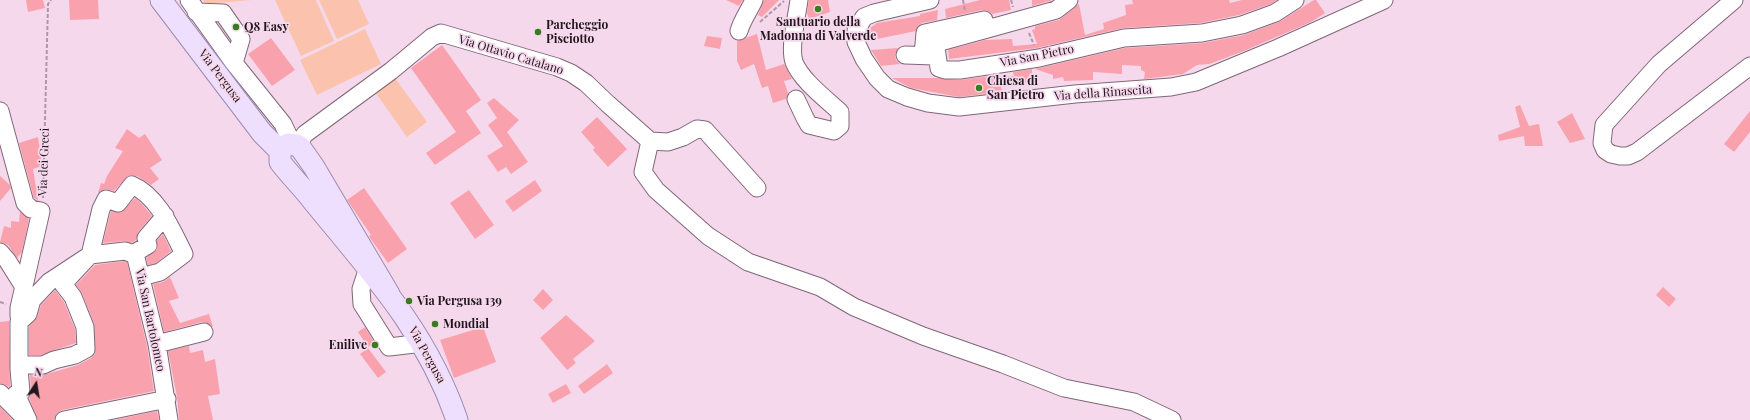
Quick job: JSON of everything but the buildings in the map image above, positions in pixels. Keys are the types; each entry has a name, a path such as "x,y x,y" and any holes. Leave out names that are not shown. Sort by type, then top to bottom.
{"main road":[{"name":"Via Pergusa","path":"161,0 262,133 292,151 423,344 438,370 458,420"}],"street":[{"path":"739,31 741,22 747,16 754,0"},
{"path":"796,99 804,118 809,125 834,131 840,126 840,112 803,76 794,62 793,50 799,0"},
{"name":"Via della Rinascita","path":"930,0 874,13 864,17 858,25 856,31 856,42 877,78 888,89 907,97 928,103 959,107 1076,94 1171,87 1196,82 1278,48 1384,0"},
{"path":"930,56 940,42 1056,10 1069,0"},
{"path":"1734,0 1659,64 1604,125 1602,143 1605,150 1611,154 1620,156 1628,156 1637,152 1750,66"},
{"name":"Via San Pietro","path":"930,56 939,68 945,70 1039,58 1124,38 1202,33 1242,25 1275,13 1293,1"},
{"path":"192,6 234,63 283,124 292,151"},
{"path":"930,56 925,33 1014,13"},
{"name":"Via Ottavio Catalano","path":"292,151 305,134 391,71 432,38 441,33 557,67 571,73 586,83 650,141"},
{"path":"905,55 930,56"},
{"name":"Via dei Greci","path":"0,111 25,203 31,208 41,211"},
{"path":"757,188 705,130 697,129 683,137 668,142 650,141 648,157 643,172 656,190 708,236 748,262 820,287 854,307 924,336 1004,364 1064,388 1134,402 1172,420"},
{"path":"20,365 43,365 54,360 75,355 86,349 85,326 73,297 63,284 90,255 101,209 106,199 118,203 132,185 141,189 165,216 184,254 160,272 141,277"},
{"path":"28,420 16,394 21,392 19,308 41,211"},
{"path":"134,254 148,245 146,238 165,216"},
{"name":"Via San Bartolomeo","path":"19,322 28,314 32,300 49,282 90,255 125,251 134,254 157,344 167,399 169,420"},
{"path":"0,252 7,260 24,287"},
{"path":"369,265 361,288 362,304 389,347 423,344"},
{"path":"157,344 204,332"},
{"path":"0,393 28,420"},
{"path":"64,420 167,399"}],"path":[{"name":"Via dei Greci","path":"41,211 43,198 48,4 51,0"},
{"path":"739,31 746,30 760,22 786,0"},
{"path":"1029,32 1039,58"},
{"path":"989,65 1004,77 1006,92 1015,91 1021,100"}],"shaded area":[{"path":"203,0 252,0 206,4"},
{"path":"275,0 316,0 334,41 301,56"},
{"path":"319,0 358,0 369,24 337,39"},
{"path":"365,29 381,64 317,95 300,60"},
{"path":"395,78 427,122 407,137 375,92"}],"place":[{"name":"Santuario della Madonna di Valverde","path":"818,9"},
{"name":"Q8 Easy","path":"236,27"},
{"name":"Parcheggio Pisciotto","path":"538,32"},
{"name":"Chiesa di San Pietro","path":"979,88"},
{"name":"Via Pergusa 139","path":"409,301"},
{"name":"Mondial","path":"435,324"},
{"name":"Enilive","path":"375,345"}]}
